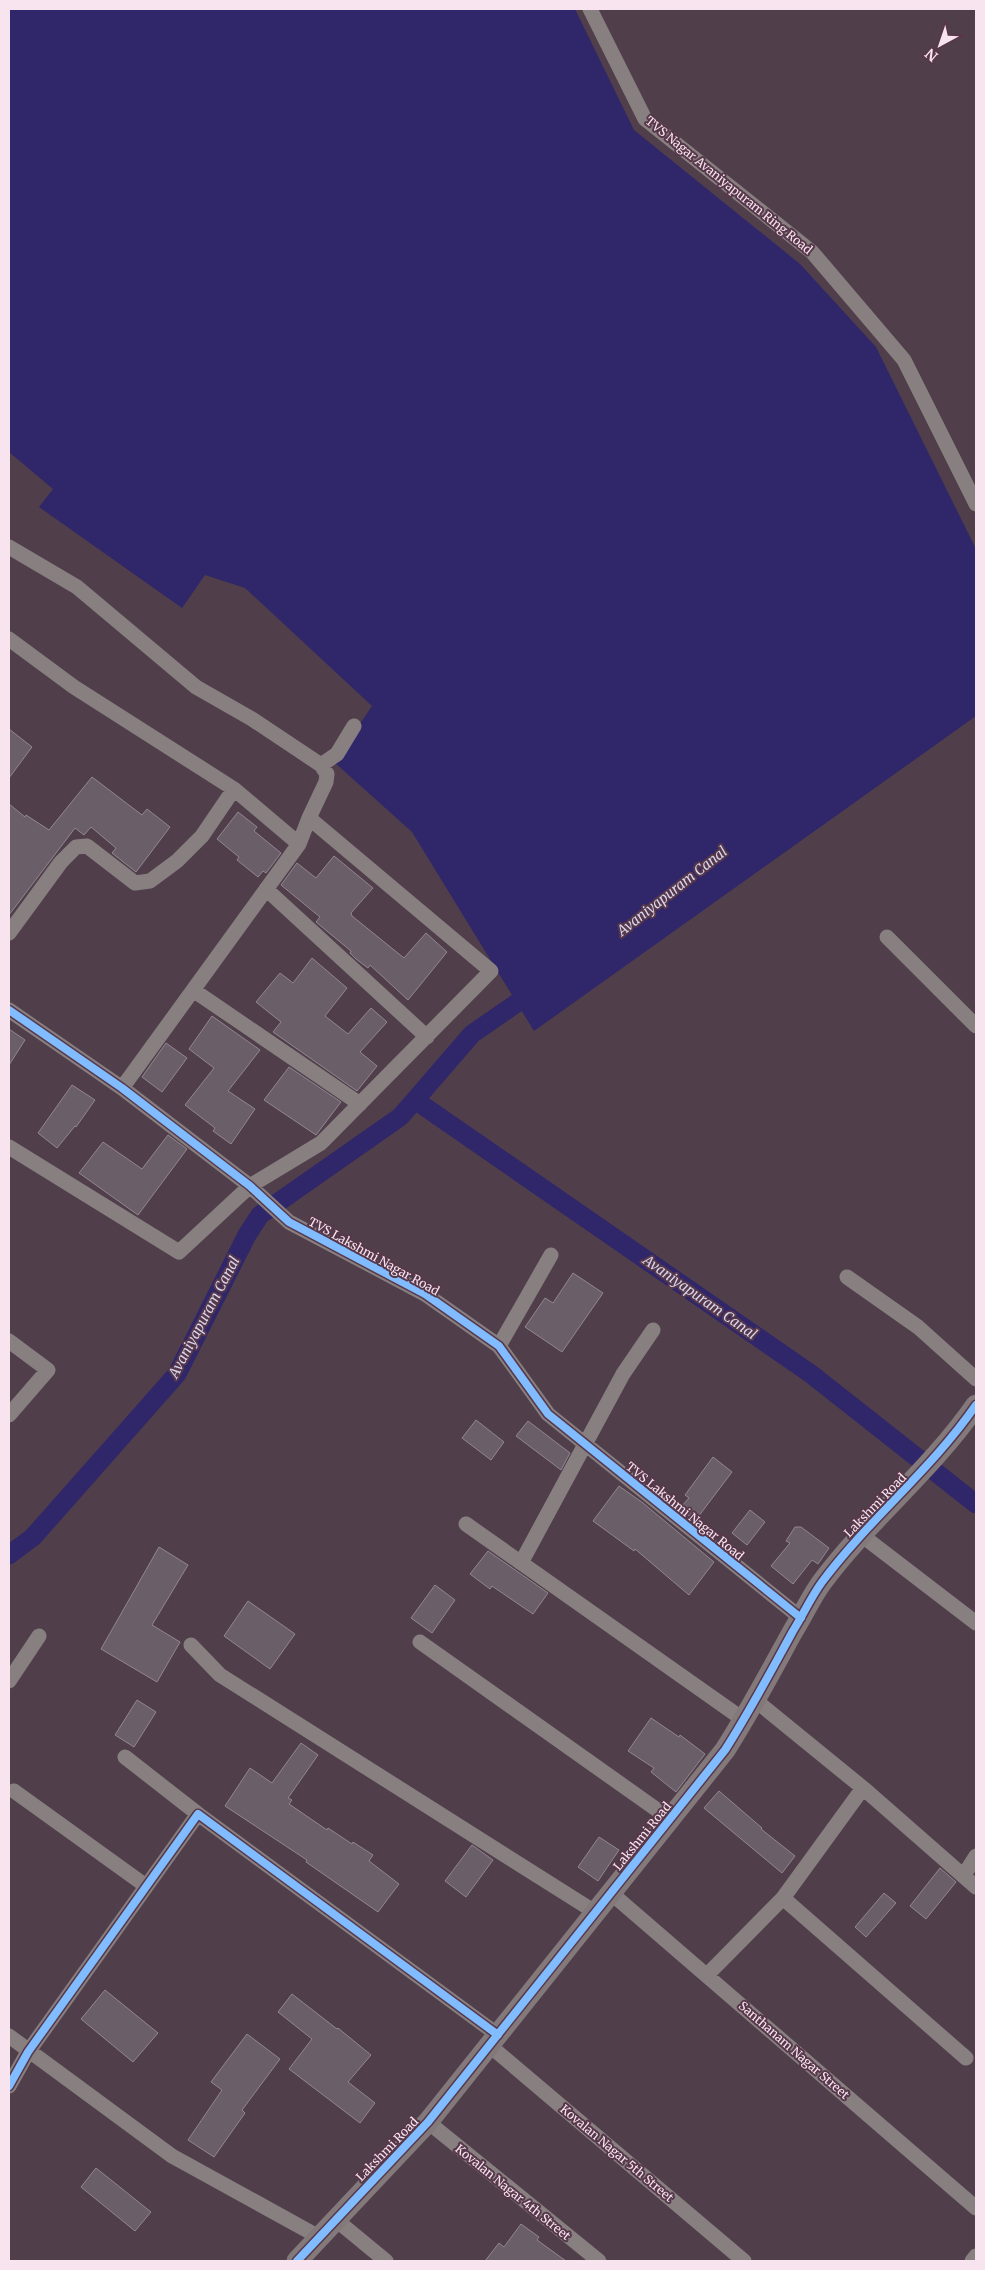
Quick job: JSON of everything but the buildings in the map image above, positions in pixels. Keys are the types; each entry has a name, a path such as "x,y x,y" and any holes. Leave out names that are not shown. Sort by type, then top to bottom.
{"street":[{"name":"TVS Nagar Avaniyapuram Ring Road","path":"590,9 645,119 812,252 904,360 976,504"},
{"path":"9,547 77,587 196,687 252,719 322,764 327,774 326,782 299,844 122,1088"},
{"path":"9,639 74,687 234,789 299,844"},
{"path":"322,764 337,754 354,726"},
{"path":"9,933 61,862 76,847 87,846 135,883 150,881 177,861 202,836 234,789"},
{"path":"10,1151 179,1252 250,1186 321,1143 428,1037 491,971 309,818"},
{"path":"266,889 428,1037"},
{"path":"887,937 976,1026"},
{"path":"193,990 360,1104"},
{"name":"TVS Lakshmi Nagar Road","path":"9,1010 122,1088 250,1186 289,1222 424,1294 499,1346 548,1414 801,1618"},
{"path":"499,1346 551,1255"},
{"path":"846,1277 918,1327 976,1379"},
{"path":"521,1563 623,1374 653,1330"},
{"path":"9,1340 48,1370 9,1415"},
{"name":"Lakshmi Road","path":"297,2261 428,2122 725,1750 744,1720 820,1584 860,1534 916,1479 956,1434 976,1405"},
{"path":"466,1524 744,1720"},
{"path":"860,1534 976,1623"},
{"path":"9,1681 40,1636"},
{"path":"420,1642 670,1819"},
{"path":"191,1645 220,1675 595,1912"},
{"path":"754,1700 863,1788 976,1887"},
{"name":"Kovalan Nagar 5th Street","path":"125,1757 493,2040 744,2261"},
{"path":"707,1975 782,1898 863,1788"},
{"path":"14,1791 146,1886"},
{"path":"9,2086 28,2052 198,1814"},
{"path":"964,1875 976,1856"},
{"name":"Santhanam Nagar Street","path":"611,1893 976,2208"},
{"path":"782,1898 966,2058"},
{"path":"9,2036 28,2052 172,2156 319,2237"},
{"name":"Kovalan Nagar 4th Street","path":"428,2122 599,2261"},
{"path":"336,2219 386,2261"},
{"path":"972,2261 976,2256"}],"water":[{"path":"9,9 575,9 634,130 800,264 876,347 976,549 976,716 534,1031 412,832 334,762 372,706 245,588 205,575 182,608 39,507 53,489 9,452"}],"waterway":[{"name":"Avaniyapuram Canal","path":"415,1100 472,1034 537,989"},
{"name":"Avaniyapuram Canal","path":"9,1555 33,1537 177,1374 247,1235 260,1215 400,1117 415,1100 811,1374 976,1504"}],"cycle path":[{"path":"9,1010 122,1088 250,1186 289,1222 425,1294 499,1346 548,1414 801,1618"},
{"path":"297,2261 428,2122 725,1750 822,1582 840,1559 940,1451 976,1405"},
{"path":"9,2086 28,2052 198,1814 498,2035"}]}
